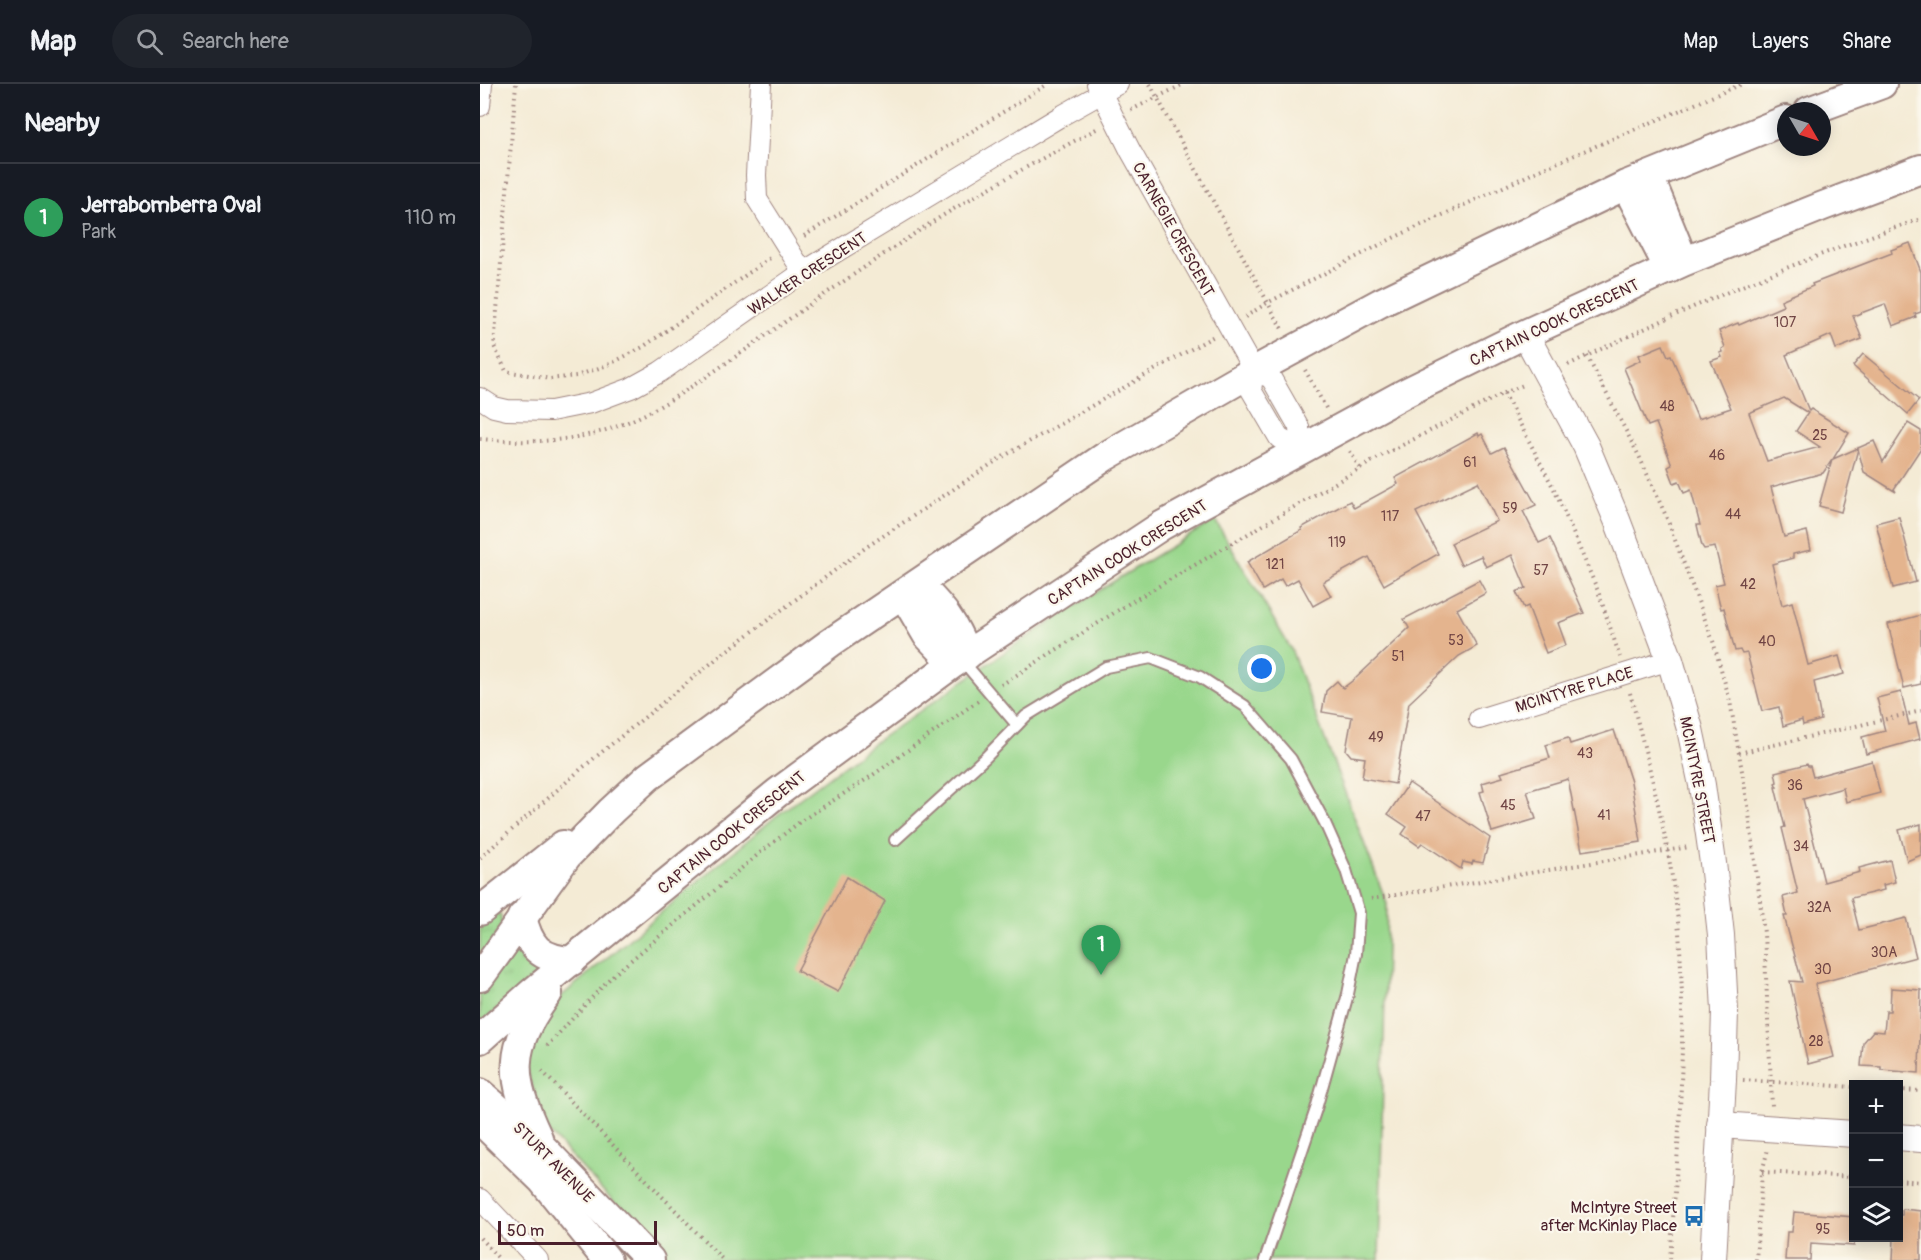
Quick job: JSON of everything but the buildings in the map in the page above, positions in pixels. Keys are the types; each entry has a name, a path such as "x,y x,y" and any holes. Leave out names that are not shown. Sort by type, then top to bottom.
{"main road":[{"path":"1831,103 1882,84"},
{"path":"480,911 648,777 821,650 1106,456 1254,371 1380,303 1638,181 1777,124"},
{"name":"CAPTAIN COOK CRESCENT","path":"480,1040 572,961 777,793 961,659 1161,526 1337,429 1525,334 1676,265 1921,169"},
{"path":"1638,181 1676,265"},
{"path":"911,589 948,615 958,631 961,659"},
{"path":"480,977 567,856 603,818 648,777"},
{"path":"522,917 530,940 537,950 552,958 572,961 529,1020 520,1040 517,1054 519,1094 541,1146"},
{"name":"STURT AVENUE","path":"480,1093 541,1146 650,1260"},
{"path":"480,1120 542,1180 606,1260"},
{"name":"STURT AVENUE","path":"480,1134 606,1260"}],"street":[{"path":"480,106 482,84"},
{"path":"761,84 756,175 757,199 803,272"},
{"name":"CARNEGIE CRESCENT","path":"1105,87 1114,118 1130,150 1254,371 1271,378 1299,427 1300,450"},
{"name":"WALKER CRESCENT","path":"481,399 501,409 518,412 577,406 620,393 660,372 803,272 1105,87"},
{"name":"MCINTYRE STREET","path":"1525,334 1586,446 1617,520 1670,660 1690,729 1702,785 1721,935 1724,1001 1724,1080 1713,1260"},
{"name":"MCINTYRE PLACE","path":"1479,719 1670,660"},
{"path":"1720,1125 1849,1134"},
{"path":"1903,1137 1921,1139"},
{"path":"480,1199 538,1260"}],"lane":[{"path":"895,840 986,757 1026,716 1106,667 1151,658 1200,677 1245,706 1291,759 1325,823 1346,870 1359,913 1356,954 1348,994 1316,1109 1265,1260"},
{"path":"961,659 1017,726"}],"path":[{"path":"516,84 494,345 506,371 550,379 576,376 610,364 643,347 787,246 1048,84"},
{"path":"1150,84 1267,303 1360,469"},
{"path":"480,439 515,442 565,439 615,427 645,414 698,382 906,239 984,190 1114,118 1184,84"},
{"path":"480,858 581,769 716,659 865,548 999,459 1267,303 1391,239 1533,172 1742,84"},
{"path":"1547,376 1674,314 1875,234 1921,219"},
{"path":"1587,356 1639,456 1666,516 1713,641 1730,701 1755,851 1764,933 1771,1081 1773,1128 1762,1172 1756,1260"},
{"path":"1625,674 1668,851 1679,933 1682,1011 1681,1081 1670,1260"},
{"path":"1739,753 1921,711"},
{"path":"1356,902 1668,851"},
{"path":"541,1070 723,1260"},
{"path":"1724,1080 1849,1086"},
{"path":"1903,1090 1921,1091"},
{"path":"1762,1172 1849,1177"},
{"path":"1903,1180 1921,1182"},
{"path":"480,1238 500,1260"}],"green space":[{"path":"1215,520 1291,649 1387,904 1379,1260 667,1260 547,1130 524,1064 552,1004 775,817 871,745 1015,645"},
{"path":"496,914 500,914 502,923 480,964 480,926"},
{"path":"516,940 547,965 480,1024 480,992"}],"place":[{"name":"Jerrabomberra Oval","path":"1101,975"},
{"name":"McIntyre Street after McKinlay Place","path":"1694,1216"}]}
